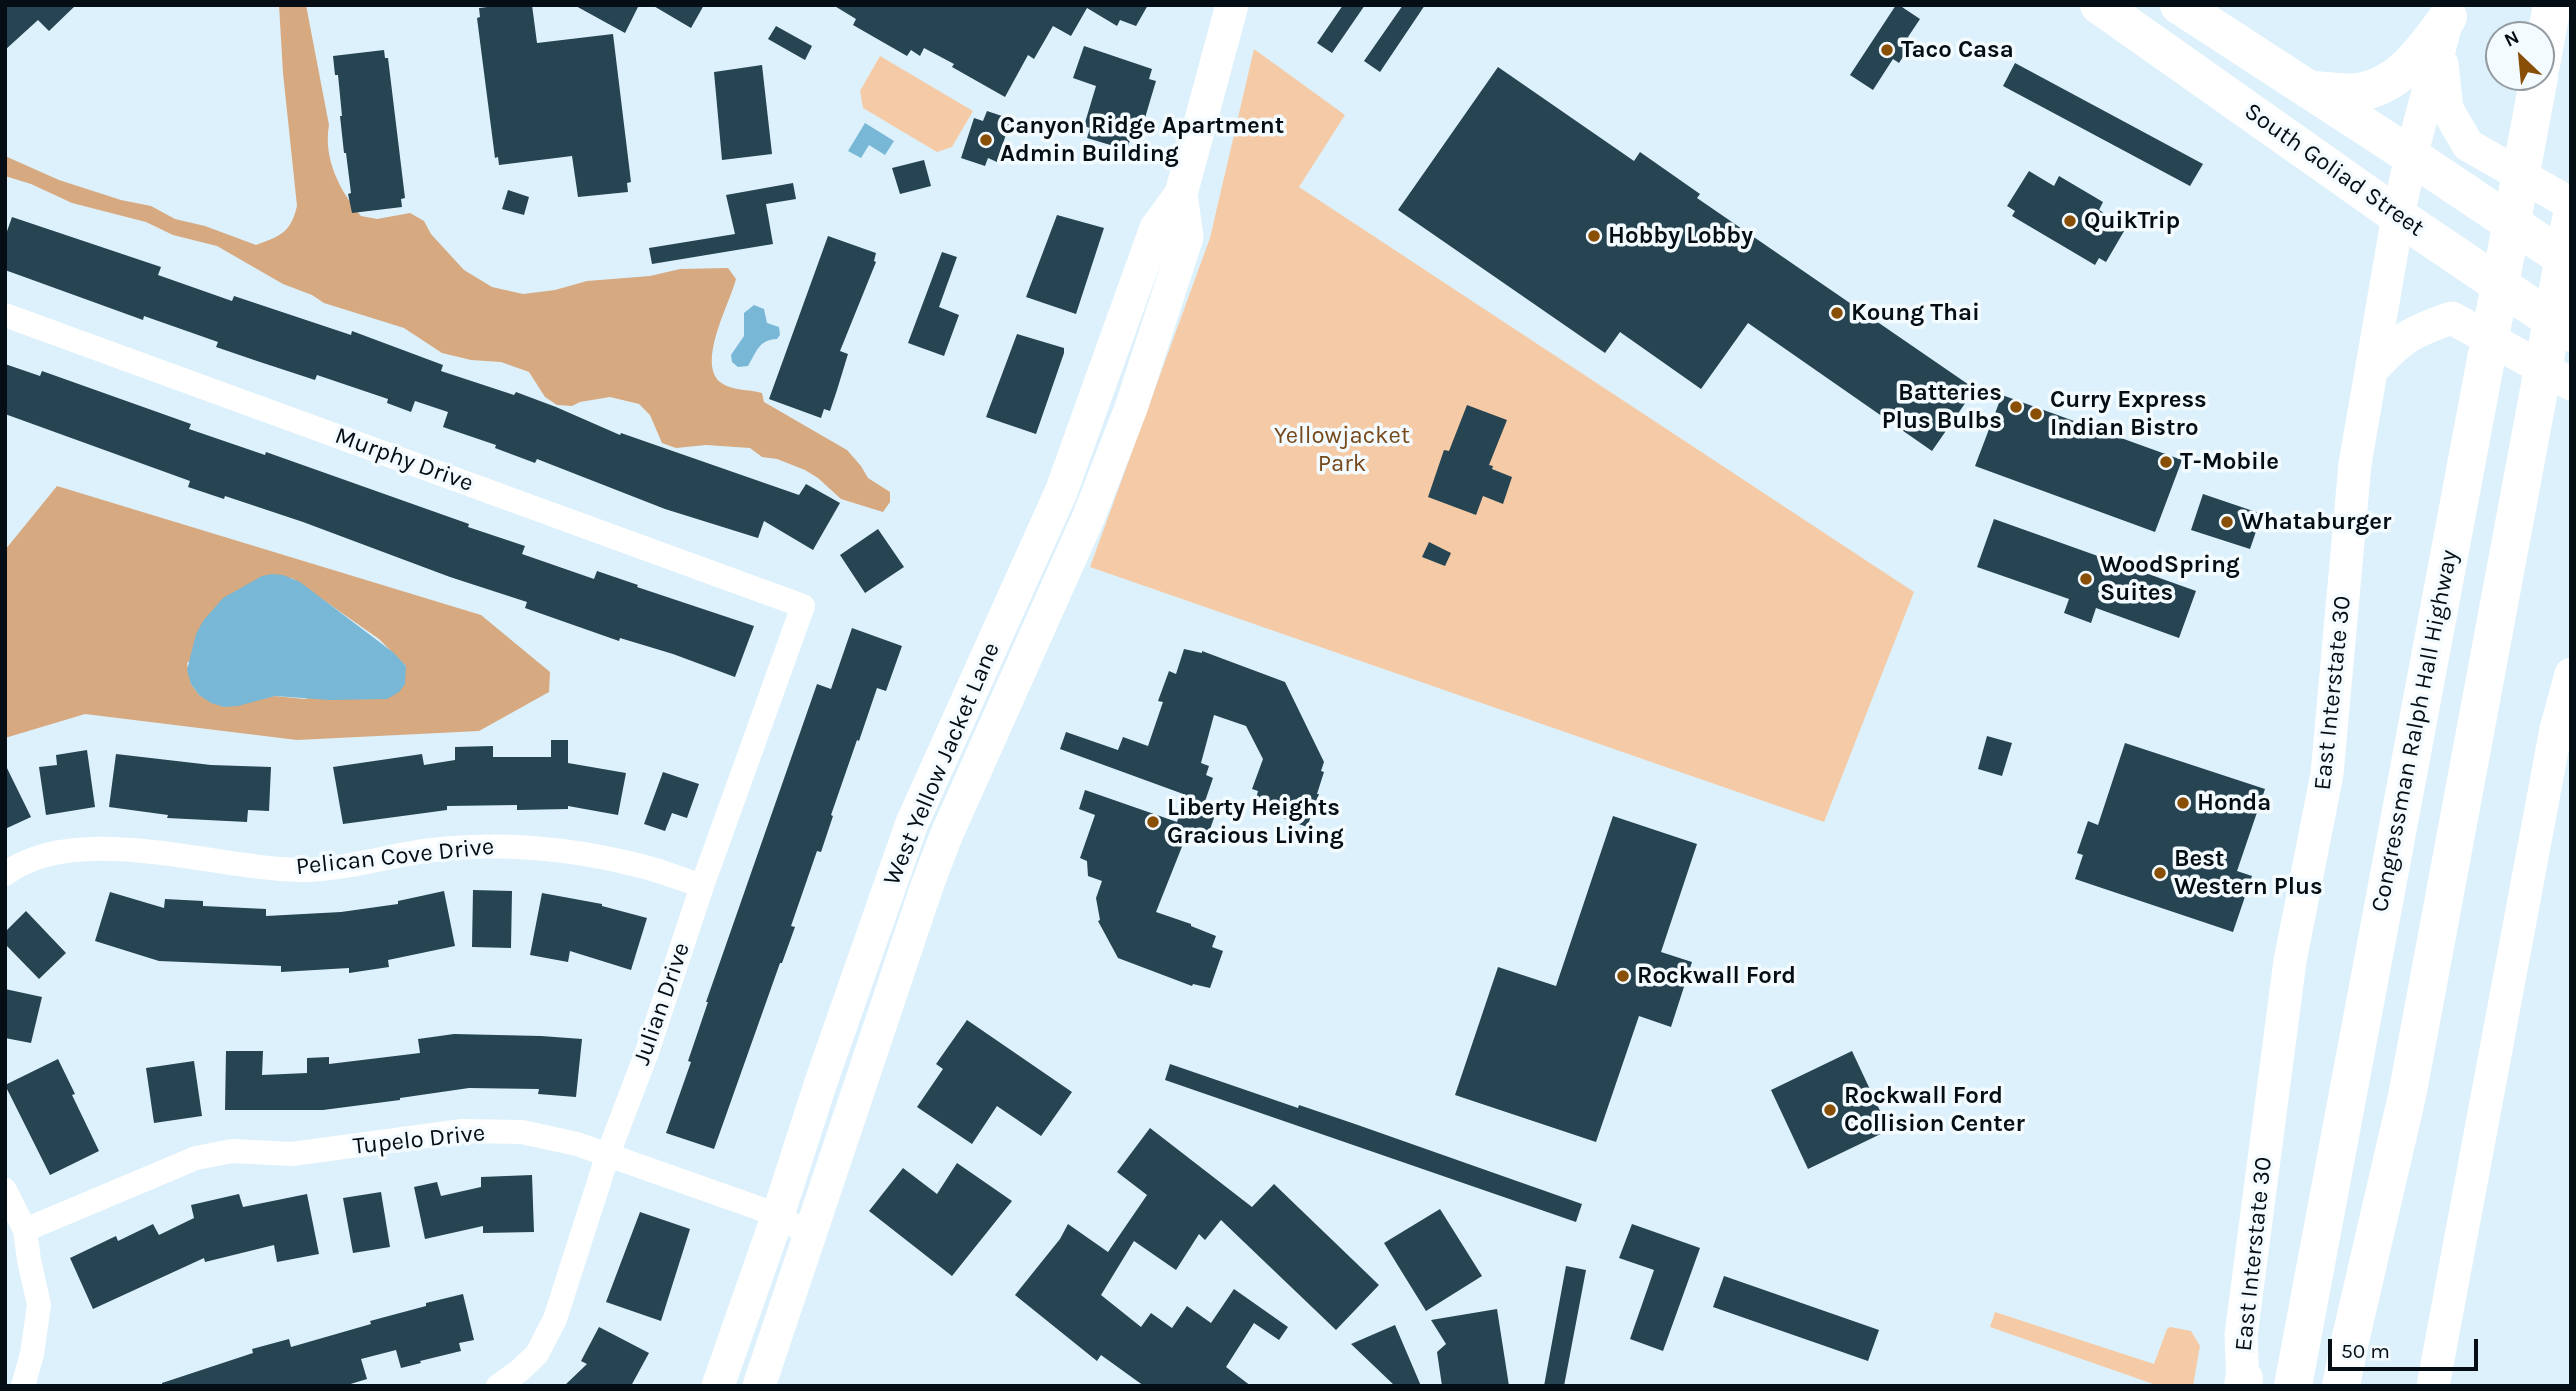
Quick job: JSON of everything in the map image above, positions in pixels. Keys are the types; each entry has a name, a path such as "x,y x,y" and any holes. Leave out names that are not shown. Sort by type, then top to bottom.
{"main road":[{"name":"South Goliad Street","path":"2099,5 2398,216 2571,333"},
{"name":"South Goliad Street","path":"2179,5 2571,264"},
{"path":"2309,90 2357,93 2380,86 2403,72 2446,24"},
{"name":"Congressman Ralph Hall Highway","path":"2293,1386 2473,387 2519,100"},
{"path":"2341,1386 2407,1096 2571,219"}],"street":[{"name":"West Yellow Jacket Lane","path":"718,1386 912,823 1061,492 1156,228 1181,194 1232,5"},
{"name":"East Interstate 30","path":"2244,1384 2241,1335 2290,961 2326,774 2355,464 2398,216 2446,24"},
{"path":"2446,24 2447,109 2468,145 2571,204"},
{"name":"West Yellow Jacket Lane","path":"759,1386 941,849 1089,516 1131,408 1187,237 1181,194"},
{"name":"Murphy Drive","path":"5,315 803,606"},
{"path":"2371,371 2391,348 2416,330 2452,318 2571,384"},
{"name":"Julian Drive","path":"498,1386 537,1354 555,1318 608,1154 647,1052 702,886 803,606"},
{"path":"2433,1386 2556,729 2571,674"},
{"name":"Pelican Cove Drive","path":"5,874 17,865 74,850 126,849 307,870 431,850 495,846 559,850 638,865 702,886"},
{"name":"Tupelo Drive","path":"25,1230 196,1158 232,1151 292,1154 462,1131 522,1132 577,1144 778,1215 809,1234"},
{"path":"5,1191 25,1230 39,1305 32,1354 23,1386"}],"green space":[{"name":"Yellowjacket Park","path":"1254,49 1345,115 1299,187 1914,592 1824,822 1090,567 1210,238"},
{"path":"880,56 973,111 952,147 937,152 863,108 860,91"},
{"path":"1995,1312 2154,1364 2167,1329 2170,1327 2191,1331 2200,1346 2193,1386 2159,1386 1990,1327"}],"shaded area":[{"path":"279,5 306,5 329,125 331,162 346,196 361,216 377,219 410,213 424,221 431,234 464,270 492,287 523,294 555,290 587,281 650,276 680,269 728,268 736,279 713,347 714,373 725,385 762,393 764,402 847,450 868,478 890,492 890,502 883,512 841,499 805,470 777,459 762,457 750,448 706,445 676,448 662,443 650,415 639,404 610,397 572,406 557,405 545,397 529,372 501,362 471,360 442,353 404,328 324,303 312,295 283,284 217,246 173,235 146,222 72,203 31,184 5,176 5,156 59,180 121,200 151,206 175,219 205,226 256,245 278,236 292,222 297,206"},
{"path":"57,486 481,615 550,672 549,692 479,731 297,740 85,714 5,738 5,550","holes":["292,578 379,639 406,666 305,699 275,696 224,707 199,695 191,684 187,663"]}],"water":[{"path":"865,123 894,141 885,155 869,145 861,158 848,151"},
{"path":"754,305 764,309 767,323 779,327 780,335 777,339 762,344 748,366 738,367 732,362 731,355 744,336 744,313"},
{"path":"272,574 300,582 394,653 406,666 405,684 399,692 387,699 330,700 275,696 224,707 199,695 191,684 187,670 196,634 203,621 223,598 262,576"}],"building":[{"path":"5,5 76,5 49,31 38,20 5,50"},
{"path":"532,5 537,43 613,34 631,182 627,183 628,192 578,197 572,156 499,165 498,157 495,158 477,18 480,17 479,8"},
{"path":"574,5 639,5 625,33"},
{"path":"652,5 704,5 691,28"},
{"path":"833,5 1148,5 1136,26 1120,20 1117,26 1087,8 1071,36 1053,26 1034,59 1028,55 1005,97 924,48 920,56 911,50 907,56 853,25 856,19"},
{"path":"1343,5 1365,5 1332,53 1317,43"},
{"path":"1403,5 1425,5 1380,72 1364,61"},
{"name":"Taco Casa","path":"1896,5 1920,19 1908,37 1913,41 1899,63 1893,59 1873,90 1850,75"},
{"path":"776,26 812,46 805,60 768,39"},
{"path":"1084,46 1152,69 1149,79 1156,81 1138,142 1130,140 1127,150 1087,138 1090,128 1084,126 1096,86 1073,78"},
{"path":"384,50 385,58 388,58 405,198 401,199 402,207 352,213 340,116 338,75 335,75 333,56"},
{"name":"QuikTrip","path":"2015,63 2203,164 2190,186 2003,86"},
{"path":"762,65 772,154 722,160 714,72"},
{"name":"Hobby Lobby","path":"1498,67 1634,161 1640,152 1700,194 1697,198 1975,389 1932,451 1748,323 1701,389 1620,332 1605,353 1398,210"},
{"name":"Canyon Ridge Apartment Admin Building","path":"987,111 1011,119 997,162 988,158 985,166 961,158 974,118 983,121"},
{"path":"924,160 931,186 900,194 892,168"},
{"name":"QuikTrip","path":"2029,171 2054,186 2059,176 2103,202 2099,210 2127,226 2106,262 2099,258 2095,265 2012,216 2015,211 2007,206"},
{"path":"793,183 796,199 766,204 773,244 652,264 649,248 735,234 726,195"},
{"path":"508,190 529,197 524,215 502,209"},
{"path":"1057,215 1104,228 1076,314 1026,297"},
{"path":"12,217 161,267 158,275 232,301 234,296 351,335 352,331 443,365 441,371 514,395 516,392 620,435 621,433 799,495 806,484 840,503 813,550 764,521 758,538 665,509 537,459 535,463 495,448 496,445 443,427 448,412 415,401 411,412 387,403 388,399 317,375 315,380 257,361 216,347 218,342 144,316 143,320 5,270 5,237"},
{"path":"828,236 876,253 876,262 840,351 848,354 830,411 824,409 821,418 769,399"},
{"path":"942,252 957,257 939,307 959,315 944,356 908,343"},
{"path":"1017,334 1064,348 1036,434 986,417"},
{"path":"5,364 40,376 42,371 191,424 189,429 265,455 266,452 469,524 468,527 525,546 522,554 594,579 597,571 754,626 735,677 673,654 620,638 619,641 525,608 527,602 450,577 303,522 225,496 224,499 188,487 190,481 5,414"},
{"path":"2002,395 2182,460 2155,532 1975,466"},
{"path":"1467,405 1507,420 1489,465 1493,466 1492,469 1512,477 1503,504 1483,496 1476,515 1428,497 1444,450 1449,451"},
{"name":"Whataburger","path":"2203,494 2262,514 2250,549 2191,530"},
{"name":"WoodSpring Suites","path":"1994,519 2196,591 2179,638 2096,608 2091,623 2064,613 2069,599 1977,567"},
{"path":"878,529 904,567 865,593 840,555"},
{"path":"1429,542 1451,553 1445,566 1422,557"},
{"path":"852,628 902,646 886,691 877,688 859,741 857,740 821,852 817,851 791,926 795,927 714,1149 666,1133 691,1062 688,1061 706,1002 817,684 831,689"},
{"name":"Liberty Heights Gracious Living","path":"1184,649 1202,651 1285,682 1324,762 1319,794 1307,827 1280,817 1281,813 1255,803 1258,791 1252,789 1263,759 1246,726 1214,715 1201,763 1209,766 1206,775 1213,778 1202,810 1215,815 1208,835 1189,829 1156,912 1216,936 1212,947 1223,951 1210,988 1192,986 1118,958 1098,921 1096,898 1102,881 1088,876 1087,861 1080,858 1095,815 1079,809 1085,790 1177,822 1186,795 1060,749 1066,732 1118,750 1123,737 1148,746 1163,702 1158,701 1169,671 1176,674"},
{"path":"1987,736 2012,743 2002,776 1978,769"},
{"path":"551,740 568,740 568,763 626,773 618,815 568,806 568,809 517,810 517,805 447,806 447,810 343,824 333,767 422,754 424,765 455,760 455,747 493,746 493,757 551,757"},
{"path":"2125,743 2265,789 2237,871 2252,876 2233,932 2075,879 2083,855 2077,853 2088,821 2098,825"},
{"path":"87,750 95,807 46,815 39,767 57,765 56,755"},
{"path":"116,754 211,765 271,767 269,811 248,810 247,822 167,818 168,815 109,807"},
{"path":"5,764 31,817 5,829"},
{"path":"663,772 699,784 687,818 672,813 665,831 644,824"},
{"name":"Rockwall Ford","path":"1613,816 1697,844 1661,952 1692,962 1671,1027 1639,1016 1596,1142 1455,1095 1498,967 1556,986"},
{"path":"473,890 512,891 511,948 472,947"},
{"path":"444,891 455,946 388,960 389,967 349,973 349,968 281,972 281,966 159,961 95,941 110,892 164,908 165,899 203,901 203,906 266,909 266,916 341,912 398,904 398,901"},
{"path":"542,893 602,904 647,918 631,970 570,951 568,962 530,955"},
{"path":"26,911 66,953 39,979 5,944 5,932"},
{"path":"5,989 42,997 31,1043 5,1038"},
{"path":"967,1020 1072,1092 1041,1136 997,1106 972,1144 917,1107 943,1069 936,1064"},
{"path":"454,1034 582,1039 576,1097 538,1094 539,1089 469,1088 323,1110 225,1110 226,1051 263,1051 262,1075 307,1073 307,1058 329,1057 329,1064 420,1053 418,1039"},
{"name":"Rockwall Ford Collision Center","path":"1852,1051 1889,1130 1808,1169 1771,1090"},
{"path":"58,1059 99,1151 50,1175 5,1085"},
{"path":"194,1061 202,1116 154,1123 146,1068"},
{"path":"1170,1064 1298,1108 1299,1105 1355,1124 1582,1204 1576,1222 1165,1080"},
{"path":"1150,1128 1252,1207 1274,1184 1379,1285 1336,1330 1221,1220 1205,1240 1199,1234 1176,1270 1134,1241 1101,1295 1141,1327 1151,1313 1172,1328 1187,1306 1211,1323 1234,1289 1288,1327 1279,1340 1254,1323 1226,1367 1251,1386 1144,1386 1101,1355 1097,1361 1015,1295 1060,1239 1068,1224 1108,1252 1147,1195 1117,1172"},
{"path":"957,1163 1012,1201 952,1276 869,1211 903,1168 937,1194"},
{"path":"532,1175 534,1232 483,1233 483,1226 425,1239 414,1187 437,1182 441,1196 481,1187 481,1177"},
{"path":"381,1192 390,1247 353,1253 343,1198"},
{"path":"239,1194 243,1207 307,1194 319,1254 277,1262 274,1245 205,1262 204,1258 93,1309 70,1258 116,1236 118,1241 153,1224 159,1235 194,1218 191,1205"},
{"path":"1440,1209 1482,1276 1426,1311 1384,1243"},
{"path":"640,1212 690,1229 661,1321 606,1302"},
{"path":"1632,1224 1700,1248 1663,1351 1630,1339 1654,1270 1619,1258"},
{"path":"1566,1266 1586,1270 1564,1386 1544,1386"},
{"path":"1724,1276 1879,1330 1868,1361 1713,1307"},
{"path":"463,1294 474,1340 459,1343 461,1351 401,1368 396,1350 361,1359 367,1379 344,1386 162,1386 162,1383 253,1353 252,1349 289,1339 291,1347 371,1324 370,1321 426,1306 426,1303"},
{"path":"1497,1309 1509,1386 1442,1386 1437,1352 1446,1344 1431,1320"},
{"path":"1395,1325 1421,1386 1395,1386 1351,1344"},
{"path":"599,1327 649,1353 631,1386 564,1386 587,1364 581,1361"}],"place":[{"name":"Taco Casa","path":"1887,50"},
{"name":"Canyon Ridge Apartment Admin Building","path":"986,140"},
{"name":"QuikTrip","path":"2070,221"},
{"name":"Hobby Lobby","path":"1594,236"},
{"name":"Koung Thai","path":"1837,313"},
{"name":"Batteries Plus Bulbs","path":"2016,407"},
{"name":"Curry Express Indian Bistro","path":"2036,414"},
{"name":"T-Mobile","path":"2166,462"},
{"name":"Whataburger","path":"2227,522"},
{"name":"WoodSpring Suites","path":"2086,579"},
{"name":"Honda","path":"2183,803"},
{"name":"Liberty Heights Gracious Living","path":"1153,822"},
{"name":"Best Western Plus","path":"2160,873"},
{"name":"Rockwall Ford","path":"1623,976"},
{"name":"Rockwall Ford Collision Center","path":"1830,1110"}]}
